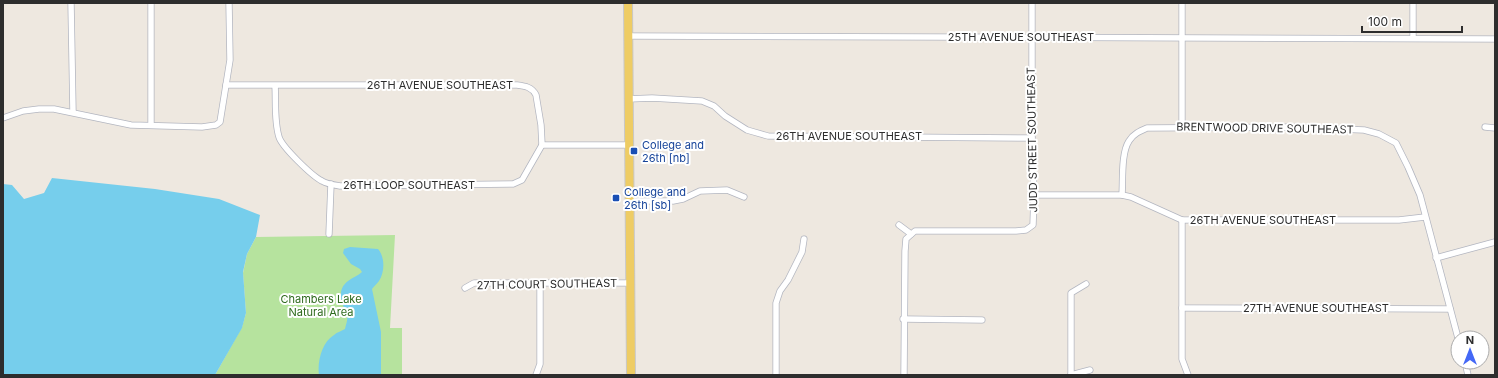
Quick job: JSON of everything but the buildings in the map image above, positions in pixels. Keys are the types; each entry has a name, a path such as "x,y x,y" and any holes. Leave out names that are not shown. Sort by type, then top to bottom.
{"main road":[{"path":"628,3 631,375"}],"street":[{"path":"71,3 73,112"},
{"path":"151,3 151,125"},
{"path":"3,118 23,110 39,108 73,112 115,123 131,125 216,126 220,122 230,60 229,3"},
{"name":"JUDD STREET SOUTHEAST","path":"911,234 927,230 1026,230 1033,225 1032,3"},
{"path":"1182,3 1182,127"},
{"path":"1413,3 1413,38"},
{"name":"25TH AVENUE SOUTHEAST","path":"628,36 1495,39"},
{"name":"26TH AVENUE SOUTHEAST","path":"226,85 524,86 534,90 536,95 541,125 542,145"},
{"name":"26TH LOOP SOUTHEAST","path":"275,85 279,139 287,151 304,166 322,181 331,184 340,186 513,184 522,180 542,145"},
{"name":"26TH AVENUE SOUTHEAST","path":"628,99 652,98 702,101 714,106 725,116 747,130 768,136 1032,138"},
{"path":"1485,127 1495,128"},
{"name":"BRENTWOOD DRIVE SOUTHEAST","path":"1122,195 1124,151 1129,141 1136,133 1147,128 1330,128 1364,130 1379,134 1396,143 1420,195 1456,330"},
{"path":"542,145 629,145"},
{"path":"329,234 331,184"},
{"path":"629,201 673,201 683,199 700,190 726,190 744,196"},
{"name":"26TH AVENUE SOUTHEAST","path":"1034,195 1122,195 1131,197 1182,220 1399,220 1425,217"},
{"path":"1182,220 1182,359 1188,375"},
{"path":"899,225 911,234 906,239 905,251 904,375"},
{"path":"776,375 776,303 780,291 788,280 802,252 804,239"},
{"path":"1436,258 1495,242"},
{"name":"27TH COURT SOUTHEAST","path":"465,288 474,283 630,283"},
{"path":"536,375 540,364 540,283"},
{"path":"1086,284 1071,293 1071,375 1090,370"},
{"name":"27TH AVENUE SOUTHEAST","path":"1182,308 1450,308"},
{"path":"904,320 982,320"}],"green space":[{"name":"Chambers Lake Natural Area","path":"395,235 390,328 402,328 402,375 215,375 242,327 246,313 243,273 247,254 256,237"}],"water":[{"path":"52,178 155,189 219,199 260,215 256,237 247,254 243,272 246,313 242,328 215,375 3,375 3,184 12,185 24,199 44,193"},
{"path":"350,247 378,249 383,260 381,277 372,289 381,332 381,375 319,375 319,364 323,347 330,338 345,329 347,318 341,298 342,289 348,281 362,272 360,269 351,264 343,253 344,249"}],"place":[{"name":"College and 26th [nb]","path":"634,151"},
{"name":"College and 26th [sb]","path":"616,198"}]}
